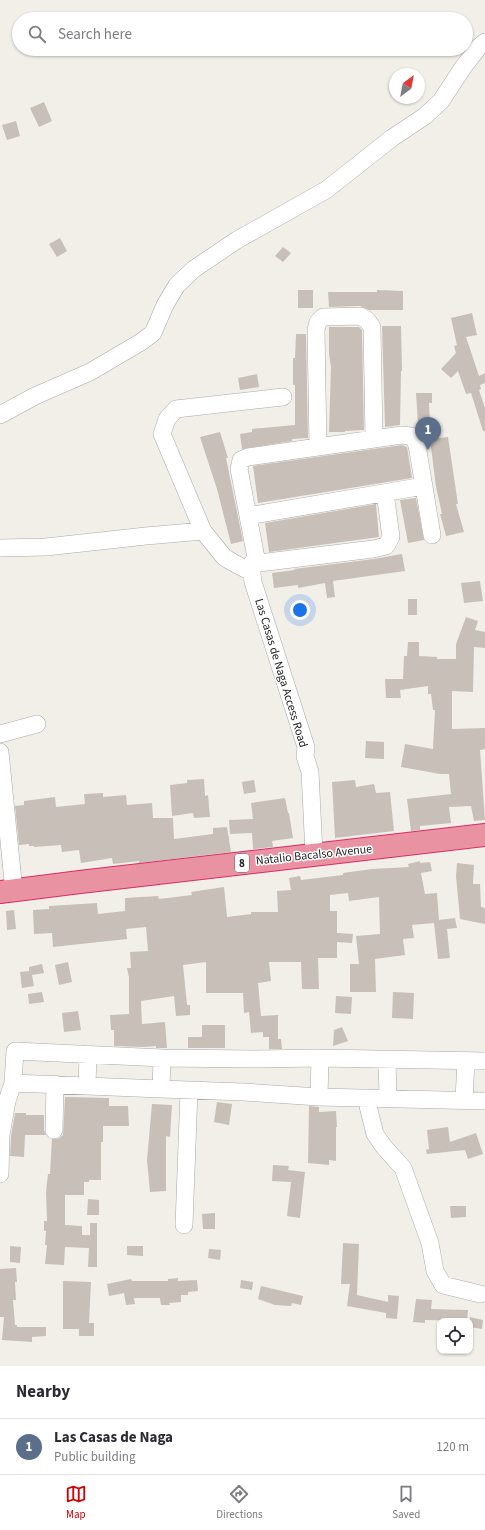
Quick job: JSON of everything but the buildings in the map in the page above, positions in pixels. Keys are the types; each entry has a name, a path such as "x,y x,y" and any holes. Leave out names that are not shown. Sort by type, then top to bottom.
{"highway":[{"name":"Natalio Bacalso Avenue","path":"7,891 485,835"}],"street":[{"path":"473,54 485,42"},
{"path":"0,415 35,396 90,372 141,342 153,333 164,305 177,285 194,269 238,240 326,190 392,138 425,116 441,101 472,56"},
{"path":"374,439 372,327 367,320 360,316 323,317 318,322 316,330 318,447 374,439 402,435 411,436 416,442 418,451 432,535"},
{"path":"283,397 176,409 167,419 162,434 203,532 224,557 232,562 253,566 386,546 391,537 385,493"},
{"name":"Las Casas de Naga Access Road","path":"314,854 310,772 305,756 306,747 253,566 248,516 239,469 241,460 248,457 318,447"},
{"path":"248,516 424,486"},
{"path":"0,548 46,548 146,536 203,532"},
{"path":"0,734 38,724"},
{"path":"0,752 7,891"},
{"path":"0,1174 2,1135 7,1101 9,1072 15,1052 162,1058 320,1058 485,1061"},
{"path":"87,1085 88,1054"},
{"path":"161,1089 162,1058"},
{"path":"319,1097 320,1058"},
{"path":"387,1060 388,1099"},
{"path":"464,1100 466,1061"},
{"path":"9,1072 55,1084 189,1091 243,1092 319,1097 485,1100"},
{"path":"54,1130 55,1084"},
{"path":"184,1225 189,1091"},
{"path":"366,1098 375,1134 384,1147 403,1168 430,1243 435,1271 443,1285 480,1294"}],"place":[{"name":"Las Casas de Naga","path":"428,450"}]}
